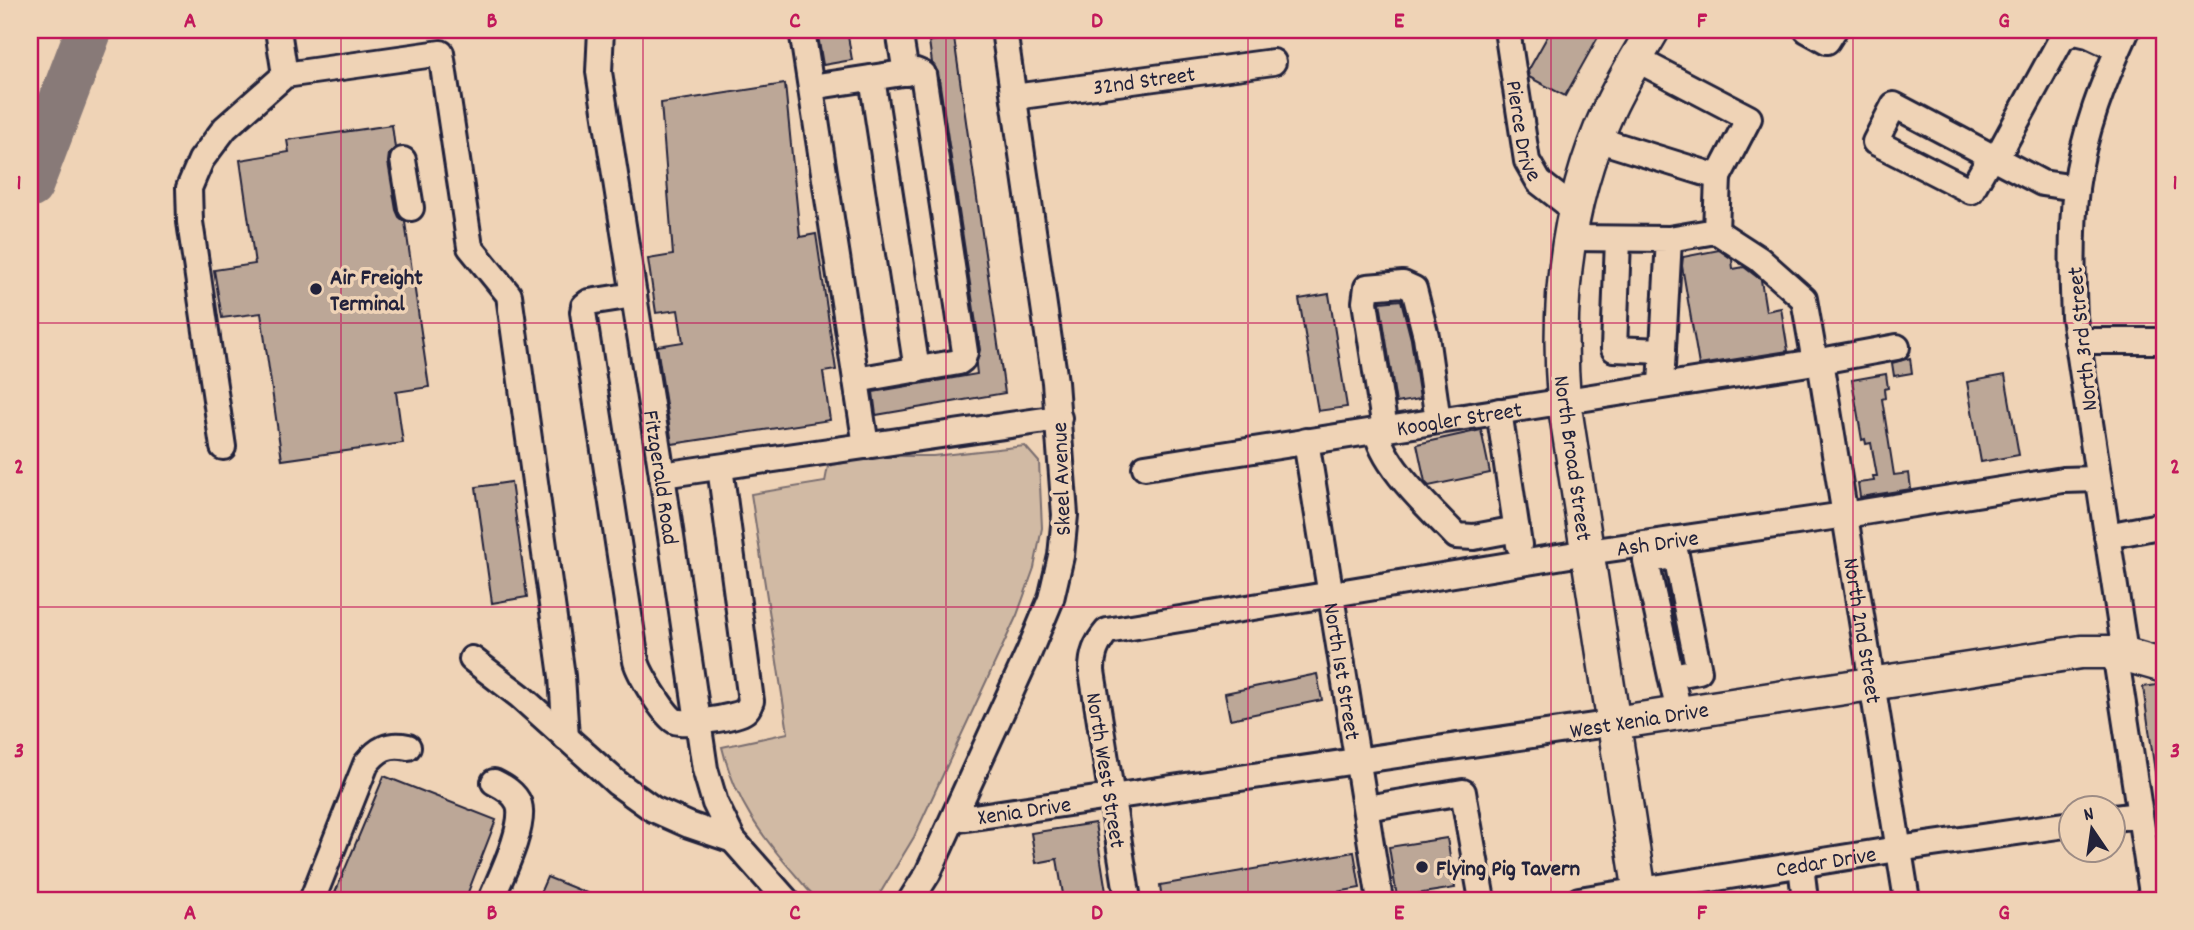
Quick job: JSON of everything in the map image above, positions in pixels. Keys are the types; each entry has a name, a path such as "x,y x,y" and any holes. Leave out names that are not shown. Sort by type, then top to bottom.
{"main road":[{"name":"North Broad Street","path":"1640,896 1564,401 1560,334 1562,296 1572,224 1585,172 1609,108 1653,30"},
{"name":"West Xenia Drive","path":"1614,723 2081,652 2120,652 2164,666"}],"street":[{"path":"278,30 285,75"},
{"name":"Fitzgerald Road","path":"601,30 599,72 705,769 715,803 733,840 786,900"},
{"path":"803,30 866,446"},
{"path":"899,30 906,72"},
{"name":"Skeel Avenue","path":"911,900 928,873 1029,652 1056,581 1062,556 1065,514 1059,418 1004,30"},
{"name":"Pierce Drive","path":"1507,30 1527,161 1539,182 1572,224"},
{"path":"1807,30 1827,41 1834,30"},
{"path":"2076,188 2042,183 1993,158 2062,38 2075,32 2123,39"},
{"name":"North 3rd Street","path":"2123,39 2101,90 2089,128 2076,188 2071,264 2077,341 2107,536 2140,815 2153,900"},
{"path":"223,447 190,222 189,188 201,160 225,128 285,75 441,53 470,247 509,295 562,676 566,738"},
{"path":"1572,224 1618,239 1669,239 1716,231 1718,177 1749,118 1636,59"},
{"name":"32nd Street","path":"1014,97 1273,62"},
{"path":"811,87 906,72 916,71 923,74 965,352 959,362 856,380"},
{"path":"872,78 917,370"},
{"path":"1596,139 1718,177"},
{"path":"403,160 411,208"},
{"name":"North 2nd Street","path":"1716,231 1759,259 1804,299 1845,515 1907,900"},
{"path":"1618,239 1614,349 1663,351"},
{"path":"1661,385 1669,239"},
{"path":"1438,421 1426,336 1414,289 1403,284 1367,287 1365,302 1382,448 1396,471 1456,536 1474,537 1517,530"},
{"path":"634,295 589,302 584,306 585,326 638,669 671,719 682,723 737,715 747,710 751,701 720,467"},
{"path":"2077,341 2164,341"},
{"name":"Koogler Street","path":"1145,467 1898,348"},
{"path":"1499,411 1522,563"},
{"path":"662,475 1059,418"},
{"name":"North 1st Street","path":"1306,441 1380,900"},
{"name":"Ash Drive","path":"1098,641 1107,631 1120,627 1588,552 1644,552 1845,515 2063,480 2098,479"},
{"path":"2107,536 2164,525"},
{"path":"1644,552 1679,713"},
{"name":"North West Street","path":"1098,641 1092,655 1091,671 1104,798 1128,900"},
{"path":"472,659 520,696 617,783 653,809 733,840"},
{"name":"West Xenia Drive","path":"1104,798 1614,723"},
{"path":"312,900 366,764 383,747 397,744 408,747"},
{"path":"491,900 520,818 519,804 513,794 494,782"},
{"path":"1366,808 1463,792 1482,900"},
{"name":"Xenia Drive","path":"953,820 1104,798"},
{"path":"2128,816 2140,815"},
{"name":"Cedar Drive","path":"1579,900 1640,896 1801,865 2058,826"},
{"path":"1801,865 1805,900"}],"shaded area":[{"path":"1025,446 1039,462 1042,528 1034,568 1017,615 914,837 876,900 826,901 818,898 785,863 751,817 734,784 722,747 788,733 751,494 825,482 828,466 864,459 933,456"}],"building":[{"path":"817,30 847,30 852,60 823,65"},
{"path":"1551,30 1602,30 1565,96 1529,77 1528,71"},
{"path":"954,38 1005,393 876,415 873,392 977,374 976,365 980,350 938,72 932,63 929,41"},
{"path":"785,84 800,237 816,234 836,370 823,372 830,420 672,444 657,346 683,342 678,310 656,313 648,259 673,255 661,103"},
{"name":"Air Freight Terminal","path":"392,125 395,148 389,154 388,162 396,210 405,222 429,387 396,392 403,443 282,460 261,313 222,318 214,270 255,264 240,160 289,152 287,140"},
{"path":"1719,250 1732,259 1733,269 1744,267 1761,280 1766,311 1781,308 1788,351 1699,365 1682,266 1683,257"},
{"path":"1329,294 1347,407 1318,411 1299,299"},
{"path":"1401,300 1411,339 1420,399 1396,403 1380,302"},
{"path":"1910,358 1912,373 1894,376 1892,363"},
{"path":"1886,374 1888,388 1884,389 1885,398 1882,399 1894,475 1909,473 1911,489 1860,497 1858,483 1874,481 1873,476 1877,476 1871,443 1866,444 1865,439 1862,440 1852,380"},
{"path":"2005,375 2019,455 1981,462 1967,382"},
{"path":"1481,430 1490,473 1429,486 1425,482 1417,444"},
{"path":"511,482 527,597 492,603 476,487"},
{"path":"1317,674 1322,700 1230,719 1225,693"},
{"path":"2164,684 2164,778 2156,779 2143,687"},
{"path":"384,776 496,820 465,900 332,900"},
{"path":"1095,823 1107,898 1064,900 1057,859 1036,863 1031,833"},
{"name":"Flying Pig Tavern","path":"1447,838 1455,888 1397,897 1389,847"},
{"path":"1354,852 1360,888 1291,900 1162,900 1160,885"},
{"path":"547,877 604,900 537,900"}],"taxiway":[{"path":"30,185 89,30"}],"place":[{"name":"Air Freight Terminal","path":"316,289"},
{"name":"Flying Pig Tavern","path":"1422,867"}]}
